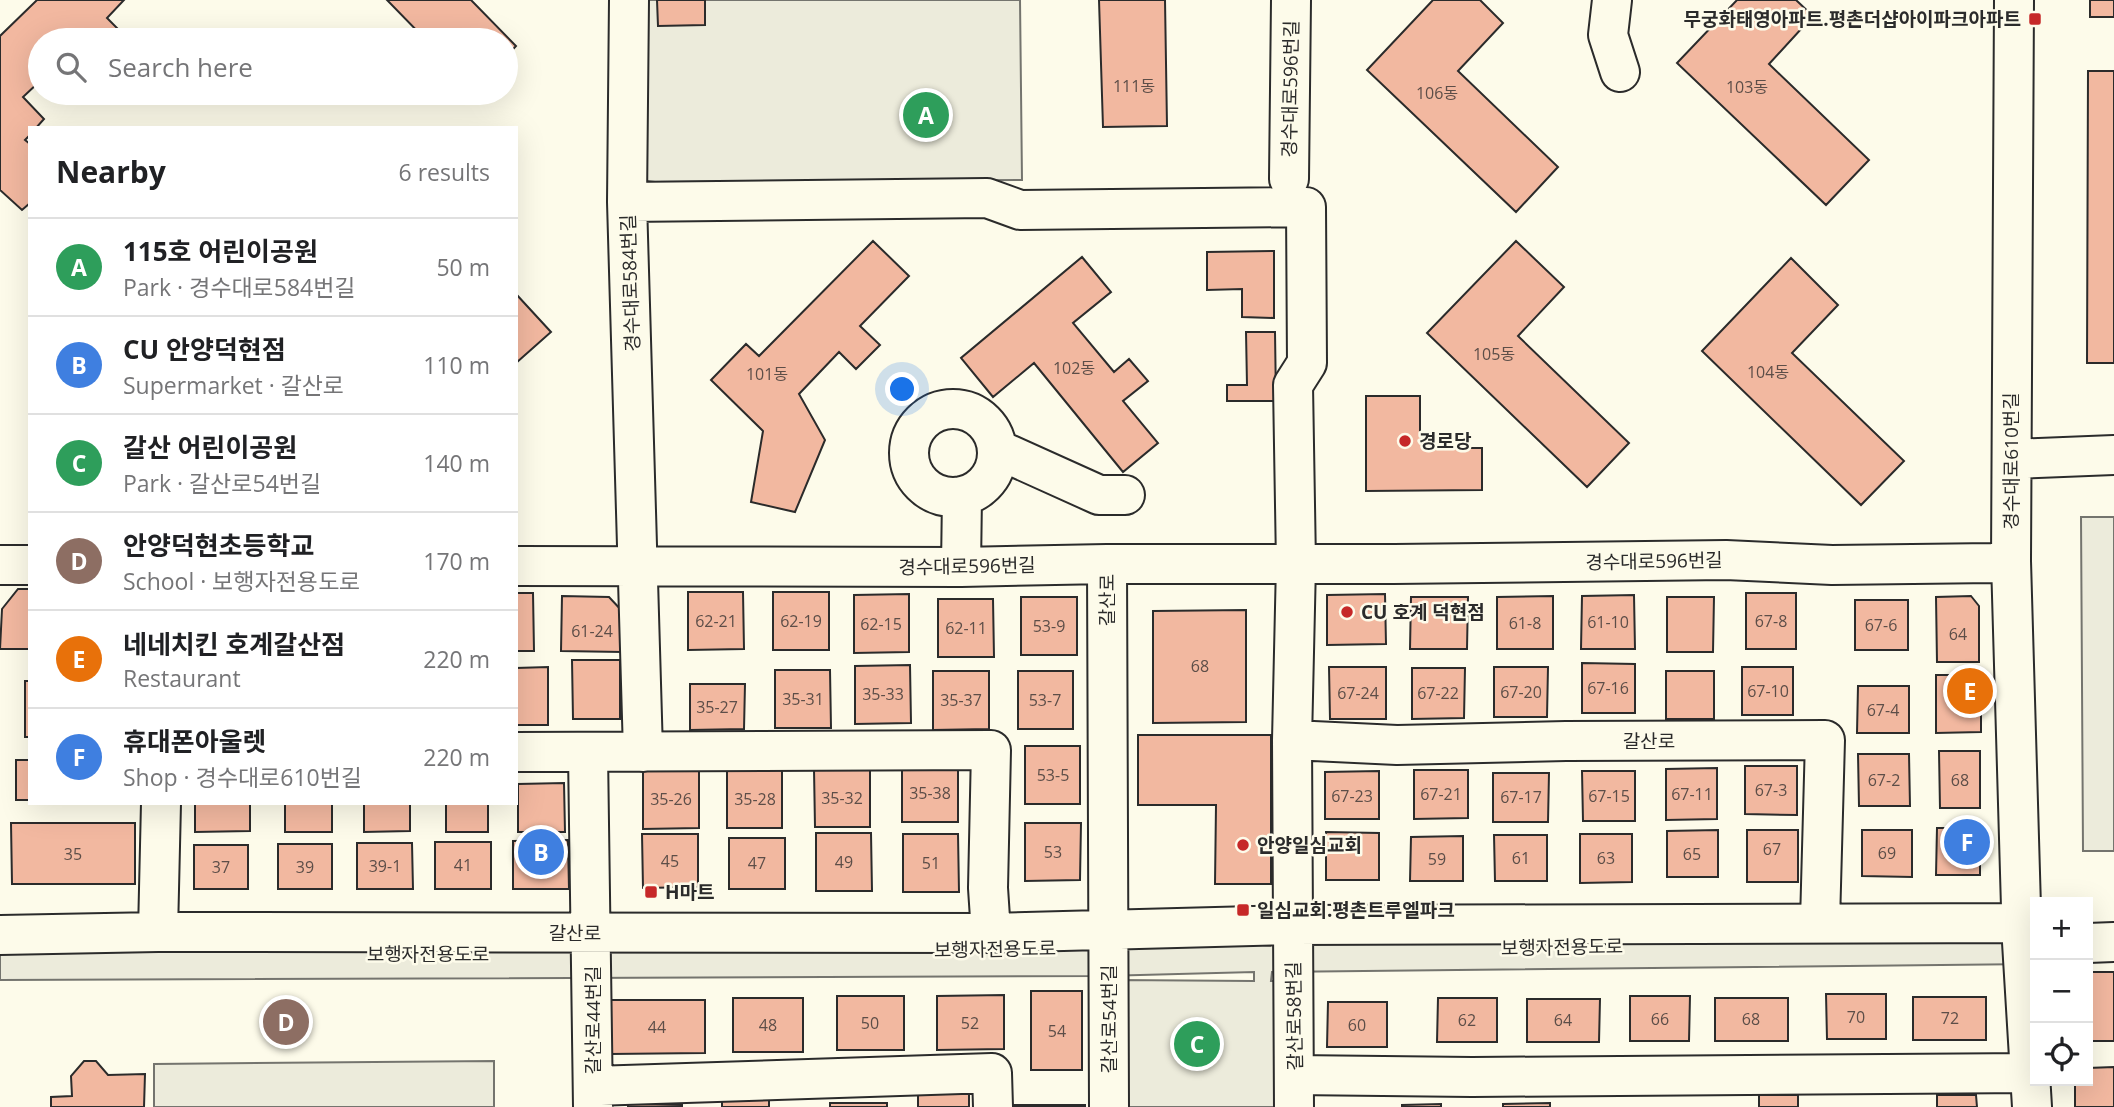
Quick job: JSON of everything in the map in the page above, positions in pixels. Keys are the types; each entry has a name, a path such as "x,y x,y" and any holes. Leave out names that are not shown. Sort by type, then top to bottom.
{"street":[{"name":"경수대로584번길","path":"629,0 627,202 643,752"},
{"name":"경수대로596번길","path":"1291,0 1297,193 1307,363 1293,385 1296,564 1292,740 1293,937"},
{"path":"1612,0 1608,35 1620,72"},
{"name":"경수대로610번길","path":"2014,0 2011,561 2029,923 2031,1090"},
{"path":"627,202 987,198 1020,210 1297,193"},
{"path":"954,409 975,415 990,429 997,449 994,470 982,487 962,496 941,496 923,486 911,468 909,447 917,427 933,413 954,409"},
{"path":"997,449 1099,495 1125,495"},
{"path":"2012,458 2114,455"},
{"path":"961,567 962,496"},
{"name":"경수대로596번길","path":"518,566 961,567 1726,560 1832,565 2011,561"},
{"name":"갈산로","path":"1107,564 1109,930"},
{"path":"0,565 28,565"},
{"name":"갈산로","path":"1292,740 1397,745 1825,740 1820,922"},
{"path":"518,752 990,750 988,888 991,933"},
{"name":"갈산로44번길","path":"588,753 593,1096"},
{"path":"158,932 160,805"},
{"name":"갈산로","path":"0,934 158,932 592,943 1109,930 1293,937 1820,922 2029,923"},
{"path":"2093,925 2114,925"},
{"name":"갈산로54번길","path":"1109,930 1109,1107"},
{"name":"보행자전용도로","path":"0,956 592,943 1111,948 1293,937 1991,943"},
{"name":"갈산로58번길","path":"1293,937 1294,1091"},
{"path":"2093,943 2114,942"},
{"path":"593,1096 993,1090"},
{"path":"1294,1091 2031,1090"}],"shaded area":[{"path":"629,0 1020,0 1022,180 655,182 628,178"},
{"path":"2081,517 2114,517 2114,851 2083,851"},
{"path":"2030,930 2030,964 1272,972 1271,981 1282,981 1282,1107 1117,1107 1117,980 1254,981 1254,972 1102,976 0,980 0,943"},
{"path":"494,1061 494,1107 154,1107 154,1064"}],"building":[{"path":"37,0 124,0 107,18 117,28 28,28 28,92 23,97 44,119 38,126 28,126 28,137 25,140 28,142 28,205 22,210 0,190 0,36"},
{"path":"387,0 471,0 498,28 414,28"},
{"path":"657,0 705,0 705,25 658,26"},
{"path":"1099,0 1165,0 1167,126 1103,127"},
{"path":"1433,0 1480,0 1503,23 1458,71 1558,167 1516,212 1367,70"},
{"path":"1737,0 1796,0 1813,16 1769,64 1869,160 1826,205 1677,63"},
{"path":"2090,0 2114,0 2114,17 2090,17"},
{"path":"2088,71 2114,71 2114,363 2087,363"},
{"path":"873,241 909,276 860,326 880,345 856,369 839,352 799,394 825,440 795,512 751,502 763,431 711,380 746,344 759,356"},
{"path":"1516,241 1564,287 1518,336 1629,443 1587,487 1427,333"},
{"path":"1274,251 1274,318 1242,317 1242,289 1207,290 1207,252"},
{"path":"1082,257 1111,292 1073,323 1114,372 1129,359 1148,381 1123,401 1158,443 1123,472 1034,363 993,397 961,358"},
{"path":"1791,258 1838,305 1792,353 1904,461 1861,505 1702,351"},
{"path":"518,296 551,332 518,361"},
{"path":"1246,332 1275,332 1276,401 1227,401 1227,385 1247,385"},
{"name":"경로당","path":"1366,396 1420,396 1420,434 1444,434 1443,448 1482,448 1482,490 1366,491"},
{"path":"18,589 28,589 28,649 0,649 2,609"},
{"path":"688,592 743,592 744,649 688,650"},
{"path":"773,592 829,592 829,650 773,650"},
{"path":"518,593 533,593 534,651 518,651"},
{"path":"1746,593 1796,593 1796,649 1746,649"},
{"path":"909,594 909,652 854,653 854,595"},
{"path":"1385,594 1386,644 1327,645 1327,595"},
{"path":"1634,595 1635,649 1581,649 1582,596"},
{"path":"562,596 609,597 623,612 622,652 561,651"},
{"path":"1553,596 1553,649 1497,649 1497,597"},
{"path":"1971,596 1979,606 1979,662 1937,662 1936,597"},
{"path":"1021,597 1077,597 1077,655 1021,655"},
{"path":"1411,597 1468,597 1467,649 1410,649"},
{"path":"1667,597 1714,597 1713,652 1667,652"},
{"path":"938,599 993,599 994,657 938,657"},
{"path":"1855,600 1908,600 1908,650 1855,650"},
{"path":"1246,610 1246,722 1153,723 1153,611"},
{"path":"572,660 620,660 620,719 573,719"},
{"path":"1582,663 1635,664 1635,713 1582,713"},
{"path":"910,665 911,723 855,724 855,666"},
{"path":"548,667 548,725 518,725 518,668"},
{"path":"1329,667 1386,667 1386,719 1330,719"},
{"path":"1494,667 1548,667 1547,717 1494,717"},
{"path":"1742,667 1793,667 1793,715 1742,715"},
{"path":"1412,668 1465,668 1464,718 1412,719"},
{"path":"775,670 830,670 831,728 775,728"},
{"path":"933,671 989,671 989,729 933,730"},
{"path":"1018,671 1073,671 1073,729 1018,729"},
{"path":"1666,671 1714,671 1714,719 1666,719"},
{"path":"1936,675 1981,675 1981,732 1936,733"},
{"path":"25,681 28,681 28,737 25,737"},
{"path":"690,684 745,684 744,729 690,730"},
{"path":"1858,686 1909,686 1909,733 1857,733"},
{"name":"안양일심교회","path":"1138,735 1271,735 1271,884 1215,884 1216,805 1138,805"},
{"path":"1025,746 1080,746 1080,804 1025,804"},
{"path":"1939,751 1980,751 1980,808 1940,808"},
{"path":"1858,754 1909,754 1910,806 1859,806"},
{"path":"16,760 28,760 28,800 16,800"},
{"path":"902,764 958,764 958,822 902,822"},
{"path":"1745,766 1797,766 1797,815 1745,814"},
{"path":"1717,768 1717,819 1666,820 1666,769"},
{"path":"814,769 870,769 870,827 815,827"},
{"path":"699,770 699,828 643,829 643,771"},
{"path":"727,770 782,770 782,828 727,828"},
{"path":"1414,770 1468,770 1468,818 1414,819"},
{"path":"1379,771 1379,819 1325,819 1325,772"},
{"path":"1582,771 1635,771 1635,821 1583,821"},
{"path":"1493,773 1549,773 1548,822 1493,822"},
{"path":"564,783 565,832 518,832 518,784"},
{"path":"195,805 250,805 250,831 195,832"},
{"path":"285,805 332,805 332,832 285,832"},
{"path":"364,805 410,805 410,831 364,832"},
{"path":"446,805 488,805 488,832 446,832"},
{"path":"11,823 135,823 135,884 12,884"},
{"path":"1025,823 1081,823 1080,880 1025,881"},
{"path":"1937,828 1980,828 1980,875 1936,875"},
{"path":"1718,830 1718,877 1667,877 1667,831"},
{"path":"1747,830 1798,830 1798,882 1747,882"},
{"path":"1862,830 1912,830 1912,877 1862,876"},
{"path":"1326,832 1379,833 1379,880 1326,880"},
{"path":"816,833 871,833 872,891 816,891"},
{"path":"642,834 698,834 698,887 643,888"},
{"path":"903,834 958,834 959,892 903,892"},
{"path":"1580,834 1632,834 1632,882 1580,883"},
{"path":"1494,835 1547,835 1547,881 1495,881"},
{"path":"1463,836 1463,881 1410,881 1411,837"},
{"path":"729,838 785,838 785,889 729,889"},
{"path":"568,840 569,889 513,889 513,841"},
{"path":"435,842 491,842 491,889 435,889"},
{"path":"357,843 412,843 413,889 357,889"},
{"path":"278,844 332,844 332,889 278,889"},
{"path":"194,845 248,845 248,889 194,889"},
{"path":"2093,972 2114,972 2114,1041 2093,1041"},
{"path":"1031,991 1082,991 1082,1070 1031,1070"},
{"path":"1826,994 1886,994 1886,1039 1827,1039"},
{"path":"1004,995 1004,1049 937,1050 937,996"},
{"path":"837,996 904,996 904,1050 837,1050"},
{"path":"1630,996 1690,996 1689,1041 1630,1041"},
{"path":"1913,997 1986,997 1986,1040 1913,1040"},
{"path":"733,998 803,998 803,1052 733,1052"},
{"path":"1438,998 1497,998 1497,1042 1437,1042"},
{"path":"1715,998 1788,998 1788,1041 1715,1041"},
{"path":"1527,999 1600,999 1599,1042 1527,1042"},
{"path":"610,1000 705,1000 705,1053 610,1054"},
{"path":"1328,1002 1387,1002 1387,1047 1327,1047"},
{"path":"84,1061 96,1061 108,1075 145,1074 144,1107 51,1107 51,1097 72,1096 71,1076"},
{"path":"2114,1067 2114,1107 2075,1107 2075,1086 2093,1086 2093,1068"},
{"path":"969,1087 969,1107 918,1107 918,1088"},
{"path":"722,1090 769,1090 769,1107 722,1107"},
{"path":"1759,1095 1798,1095 1798,1107 1759,1107"},
{"path":"1937,1095 1976,1095 1977,1107 1937,1107"},
{"path":"830,1103 887,1103 887,1107 830,1107"},
{"path":"1550,1103 1550,1107 1503,1107 1503,1104"},
{"path":"628,1104 682,1105 682,1107 628,1107"},
{"path":"1441,1104 1441,1107 1402,1107 1402,1105"},
{"path":"1085,1105 1085,1107 1014,1107"}],"place":[{"name":"무궁화태영아파트.평촌더샵아이파크아파트","path":"2035,19"},
{"name":"115호 어린이공원","path":"926,115"},
{"name":"경로당","path":"1405,441"},
{"name":"CU 호계 덕현점","path":"1347,612"},
{"name":"네네치킨 호계갈산점","path":"1970,691"},
{"name":"휴대폰아울렛","path":"1967,842"},
{"name":"안양일심교회","path":"1243,845"},
{"name":"CU 안양덕현점","path":"541,852"},
{"name":"H마트","path":"651,892"},
{"name":"일심교회.평촌트루엘파크","path":"1243,910"},
{"name":"안양덕현초등학교","path":"286,1022"},
{"name":"갈산 어린이공원","path":"1197,1044"}]}
